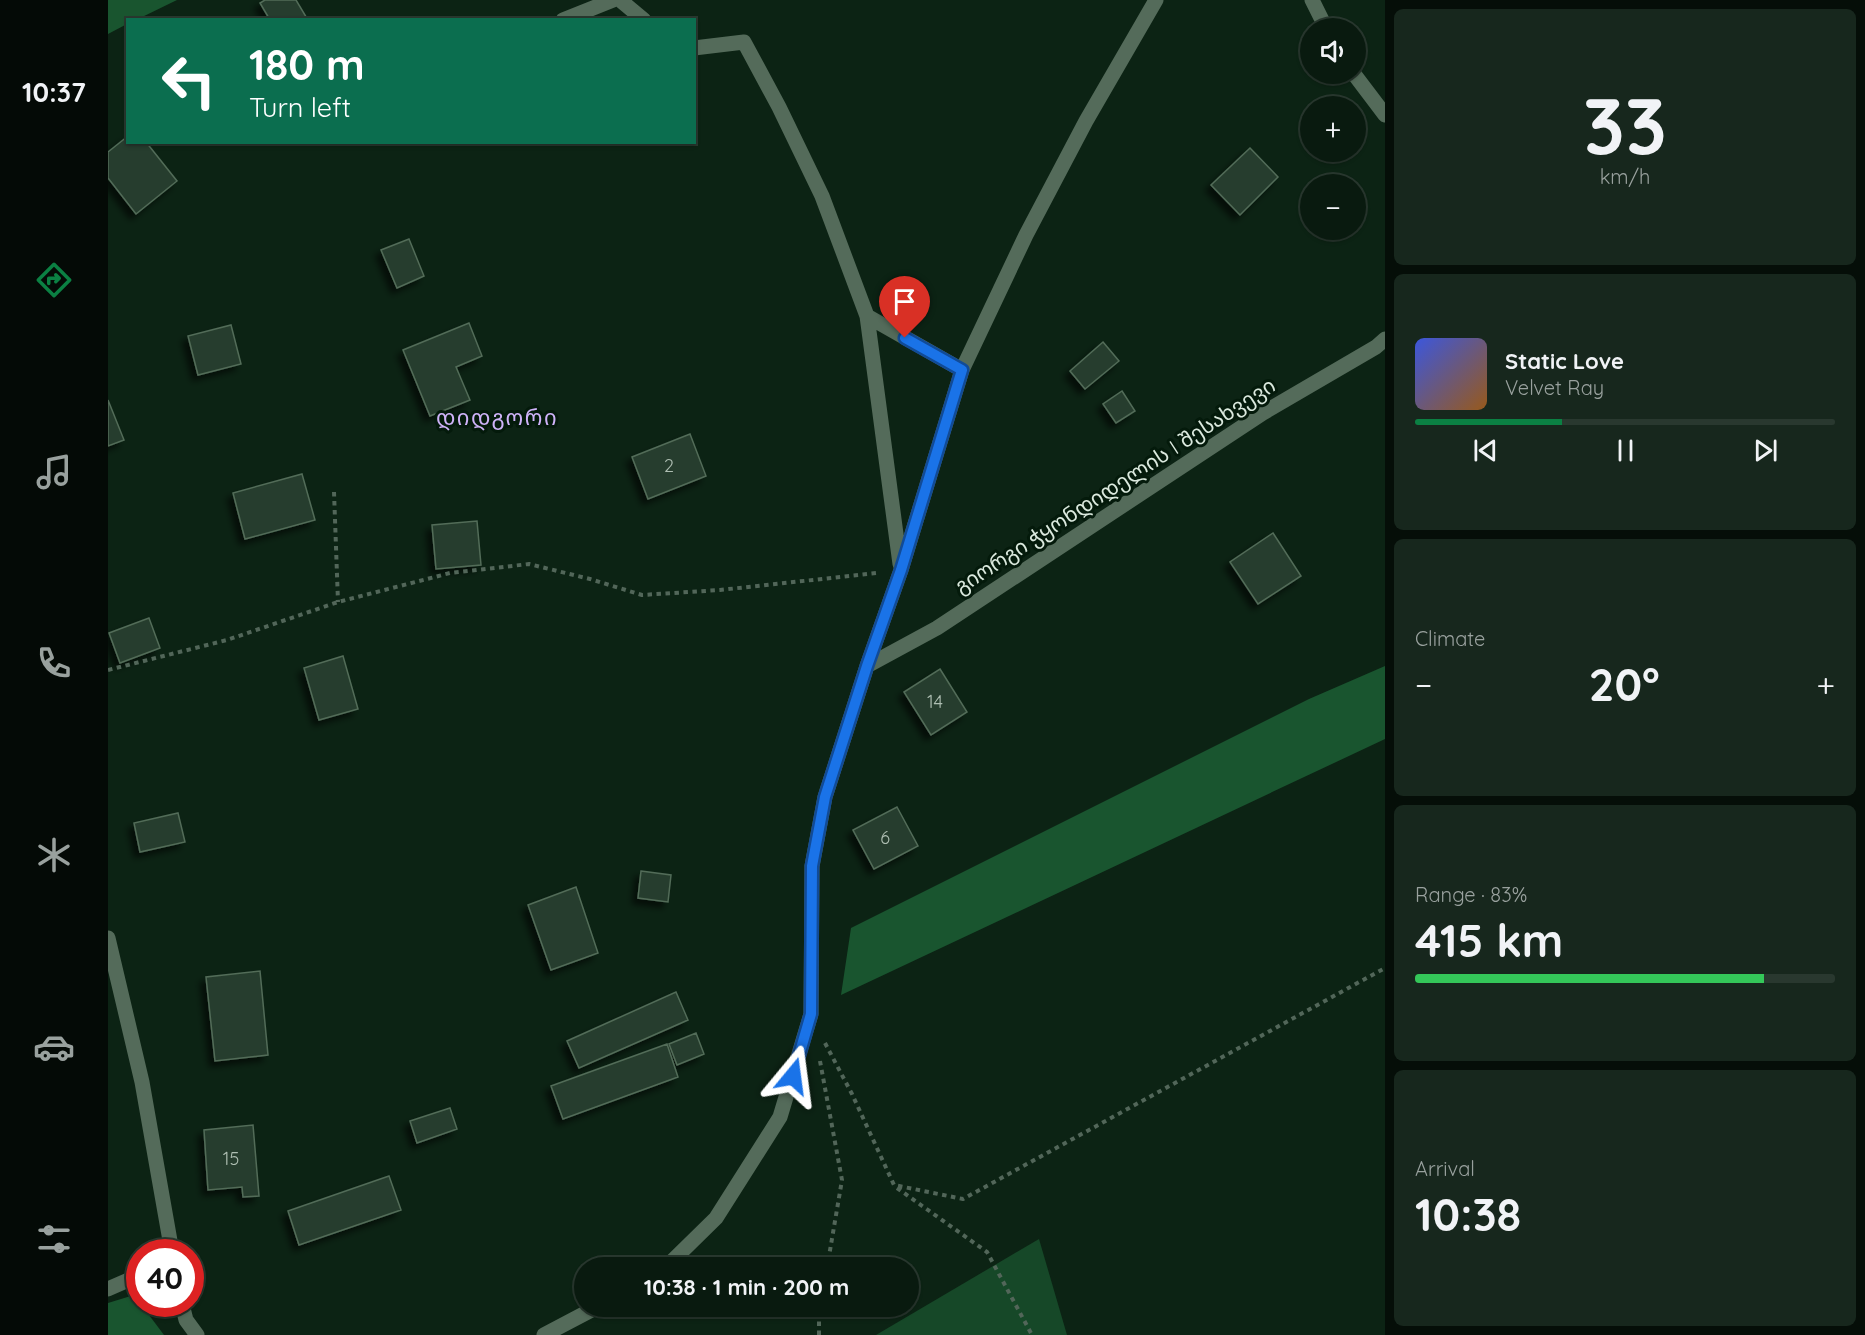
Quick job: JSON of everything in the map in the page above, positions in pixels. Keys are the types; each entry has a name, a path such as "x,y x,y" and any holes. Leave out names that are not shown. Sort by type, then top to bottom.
{"street":[{"path":"568,18 613,0"},
{"path":"620,0 642,18"},
{"path":"676,1257 716,1218 780,1117 811,1014 812,866 825,797 901,570 962,370 1026,236 1086,122 1156,0"},
{"path":"1312,0 1321,18"},
{"path":"696,48 744,42 779,107 822,196 867,316 901,570"},
{"path":"1362,84 1385,115"},
{"path":"867,316 962,370"},
{"name":"გიორგი ჭყონდიდელის I შესახვევი","path":"867,666 937,628 1263,413 1376,347 1385,339"},
{"path":"108,938 142,1082 170,1239"},
{"path":"108,1289 126,1281"},
{"path":"185,1317 197,1335"},
{"path":"544,1335 578,1317"}],"path":[{"path":"334,492 338,602"},
{"path":"108,670 227,640 338,602 450,573 529,564 642,595 720,590 901,570"},
{"path":"894,1185 963,1199 1385,968"},
{"path":"811,1014 852,1094 894,1185 987,1252 1032,1335"},
{"path":"819,1059 842,1180 829,1257"},
{"path":"819,1335 820,1317"}],"green space":[{"path":"108,0 177,0 140,18 126,18 126,25 108,34"},
{"path":"1385,666 1385,739 841,995 851,928 1309,699"},
{"path":"1039,1239 1067,1335 876,1335 907,1317 919,1317 919,1310"},
{"path":"126,1297 126,1317 150,1317 164,1335 108,1335 108,1303"}],"building":[{"path":"265,0 296,0 307,18 269,18 260,3"},
{"path":"126,138 126,144 148,144 177,181 136,214 108,178 108,152"},
{"path":"1250,148 1278,177 1240,215 1211,185"},
{"path":"409,239 424,276 397,288 381,250"},
{"path":"469,323 482,356 456,367 470,400 430,416 403,350"},
{"path":"231,325 241,364 198,375 188,336"},
{"path":"1103,342 1119,361 1085,389 1070,371"},
{"path":"1122,391 1135,411 1116,423 1103,404"},
{"path":"108,400 124,440 108,446"},
{"path":"690,434 706,476 648,499 632,457"},
{"path":"302,474 315,520 245,539 233,493"},
{"path":"477,521 481,565 436,569 432,525"},
{"path":"1273,533 1301,576 1258,604 1230,562"},
{"path":"149,618 160,648 120,663 109,633"},
{"path":"343,656 358,709 319,720 304,668"},
{"path":"940,669 967,712 931,735 904,692"},
{"path":"897,807 918,846 874,869 853,830"},
{"path":"178,813 185,842 140,852 134,823"},
{"path":"641,871 671,875 668,902 638,898"},
{"path":"576,887 598,953 551,970 528,905"},
{"path":"260,971 268,1055 215,1061 206,977"},
{"path":"676,992 688,1020 579,1068 567,1041"},
{"path":"696,1033 704,1054 677,1065 669,1044"},
{"path":"667,1044 678,1077 563,1119 551,1086"},
{"path":"450,1108 457,1129 417,1143 410,1121"},
{"path":"253,1125 259,1196 243,1197 242,1187 208,1190 204,1130"},
{"path":"389,1176 401,1210 299,1245 288,1211"}],"district":[{"name":"დიდგორი","path":"497,417"}],"route":[{"path":"793,1076 811,1014 812,866 825,797 901,570 962,370 905,338"}]}
